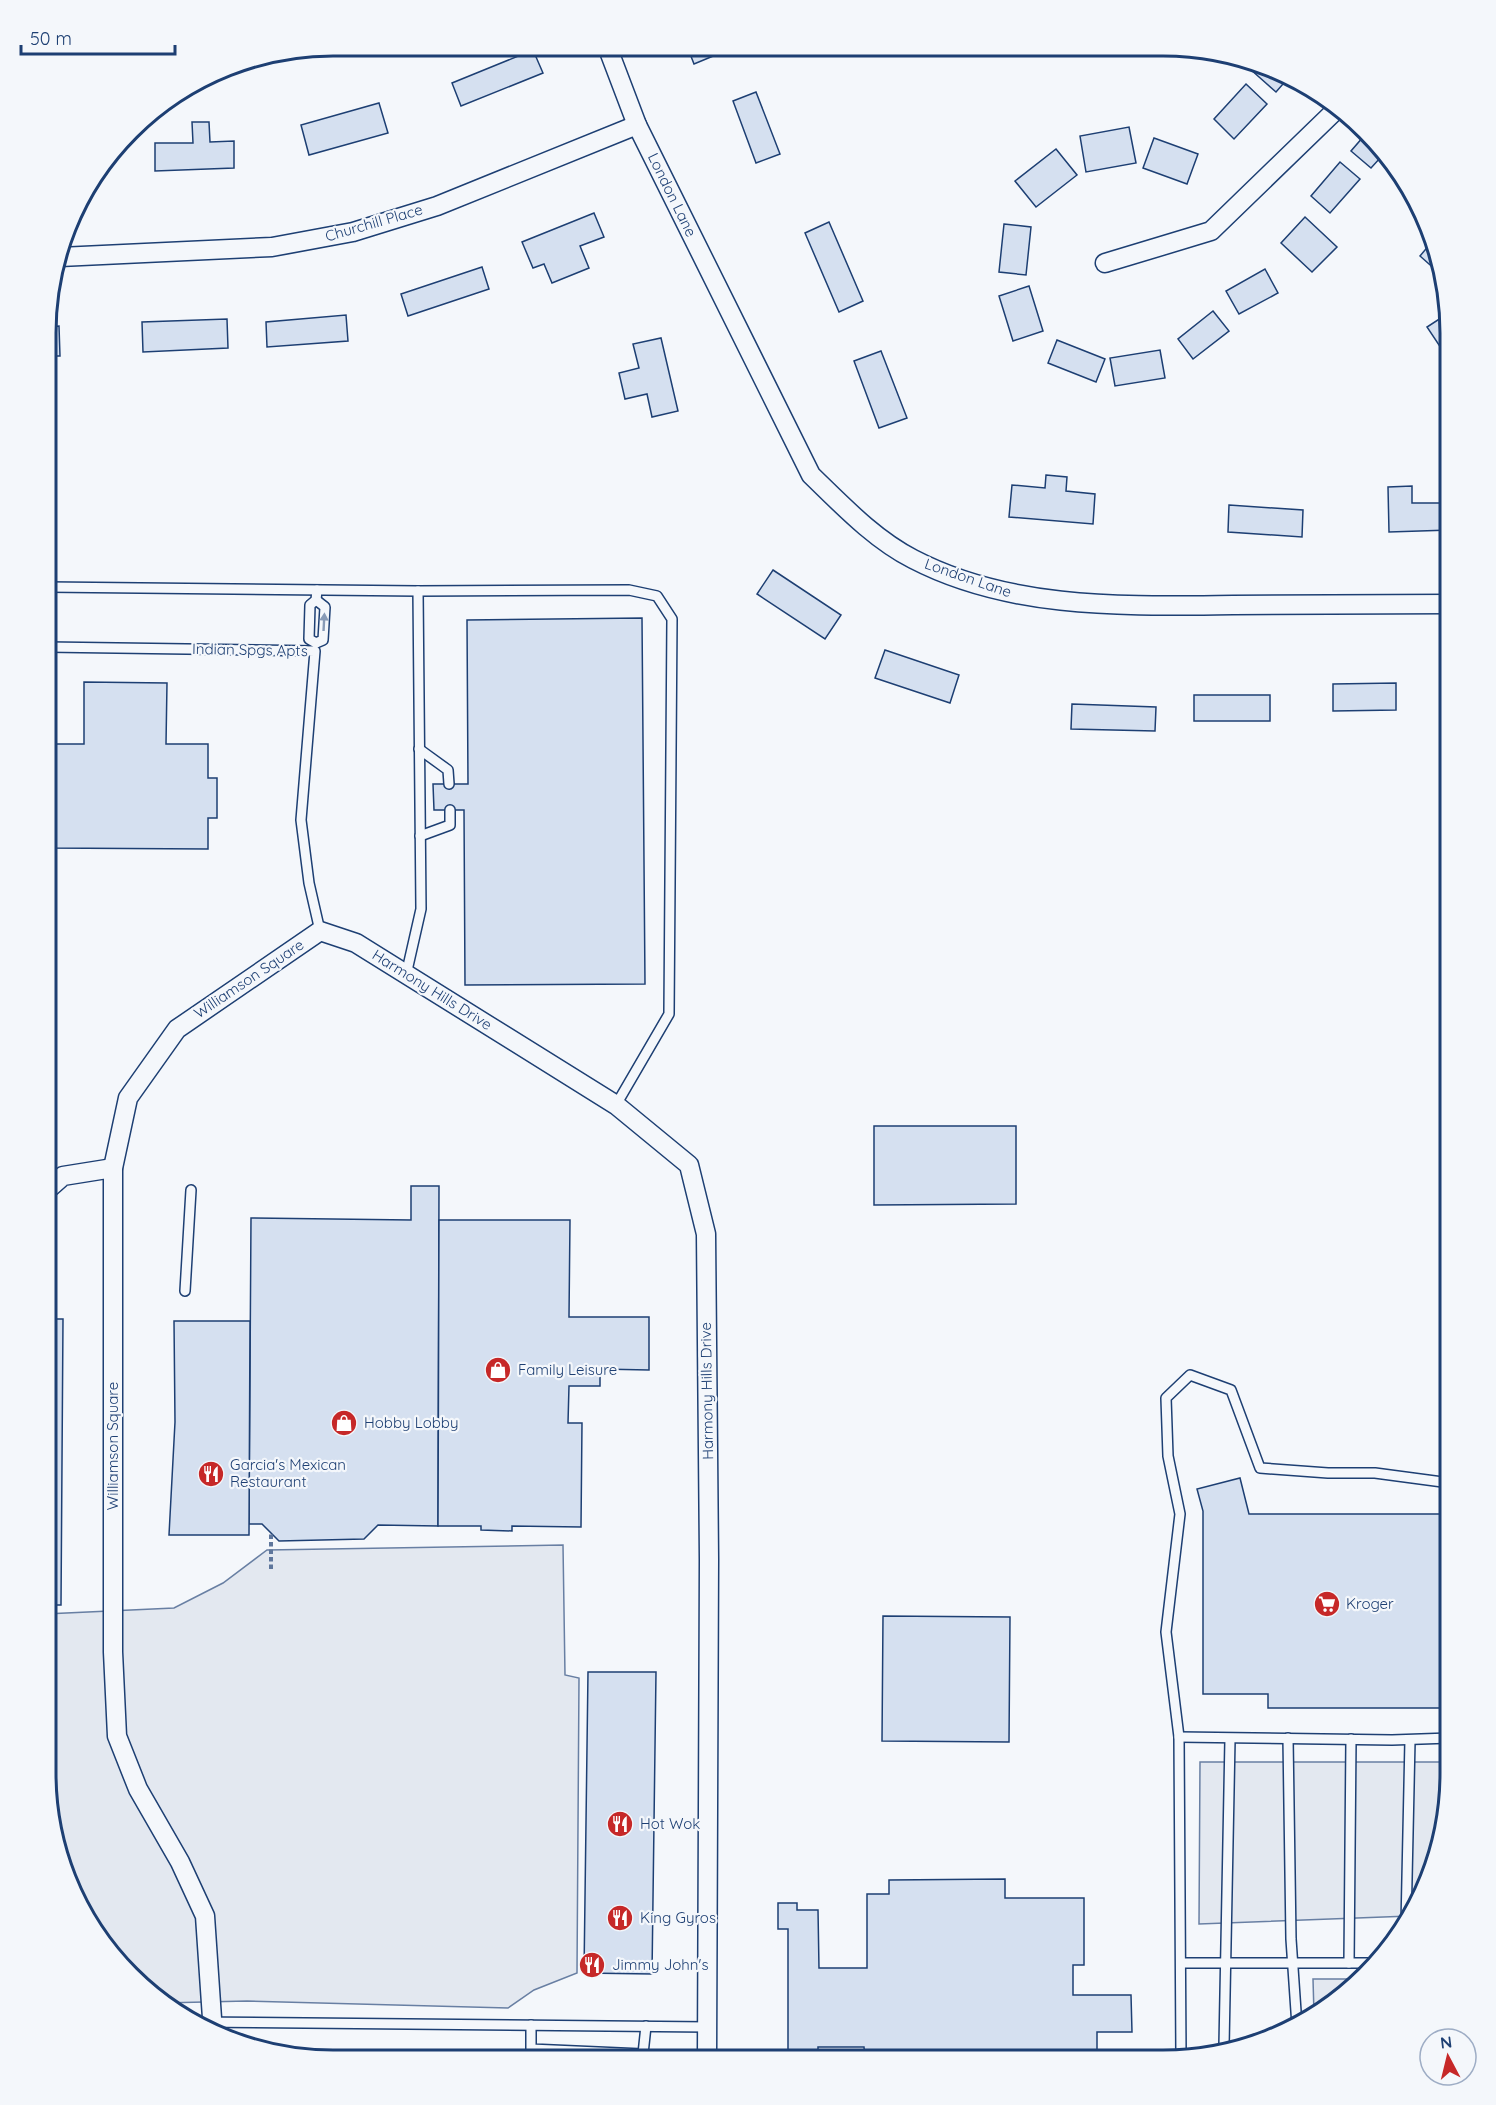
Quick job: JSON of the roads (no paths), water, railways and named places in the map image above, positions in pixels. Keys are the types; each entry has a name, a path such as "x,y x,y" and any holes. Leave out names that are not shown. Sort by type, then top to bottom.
{"street":[{"name":"London Lane","path":"611,56 637,125 811,475 857,520 912,558 964,580 1018,596 1077,602 1135,606 1441,604"},
{"path":"1105,264 1211,231 1332,113"},
{"name":"Churchill Place","path":"66,257 272,248 353,232 436,206 637,125"},
{"name":"Harmony Hills Drive","path":"320,931 356,943 616,1105 689,1165 706,1234 709,1559 707,2050"},
{"name":"Williamson Square","path":"214,2023 205,1916 180,1862 138,1789 117,1736 113,1652 113,1168 128,1098 177,1029 320,931"},
{"path":"56,1182 63,1176 113,1168"}],"lane":[{"path":"56,587 316,595 418,591 629,590 657,597 672,619 669,1014 616,1105"},
{"path":"406,975 421,909 418,591"},
{"path":"316,595 325,607 323,640 316,647 309,639 310,605 316,595"},
{"name":"Indian Spgs Apts","path":"56,647 316,647 301,820 309,883 320,931"},
{"path":"419,749 448,770 449,784"},
{"path":"420,836 450,825 450,810"},
{"path":"185,1291 190,1190"},
{"path":"1181,2049 1179,1737 1166,1632 1180,1514 1168,1456 1166,1398 1190,1376 1231,1390 1260,1468 1328,1473 1375,1473 1441,1481"},
{"path":"1179,1737 1441,1738"},
{"path":"1288,1738 1291,1939 1296,2015"},
{"path":"1349,1963 1351,1738"},
{"path":"1224,2043 1230,1739"},
{"path":"1406,1905 1410,1740"},
{"path":"1181,1962 1362,1965"},
{"path":"224,2027 531,2025 708,2027"},
{"path":"531,2025 531,2049 547,2050"},
{"path":"644,2050 646,2026"}],"place":[{"name":"Family Leisure","path":"498,1370"},
{"name":"Hobby Lobby","path":"344,1423"},
{"name":"Garcia's Mexican Restaurant","path":"211,1474"},
{"name":"Kroger","path":"1327,1604"},
{"name":"Hot Wok","path":"620,1824"},
{"name":"King Gyros","path":"620,1918"},
{"name":"Jimmy John's","path":"592,1965"}]}
